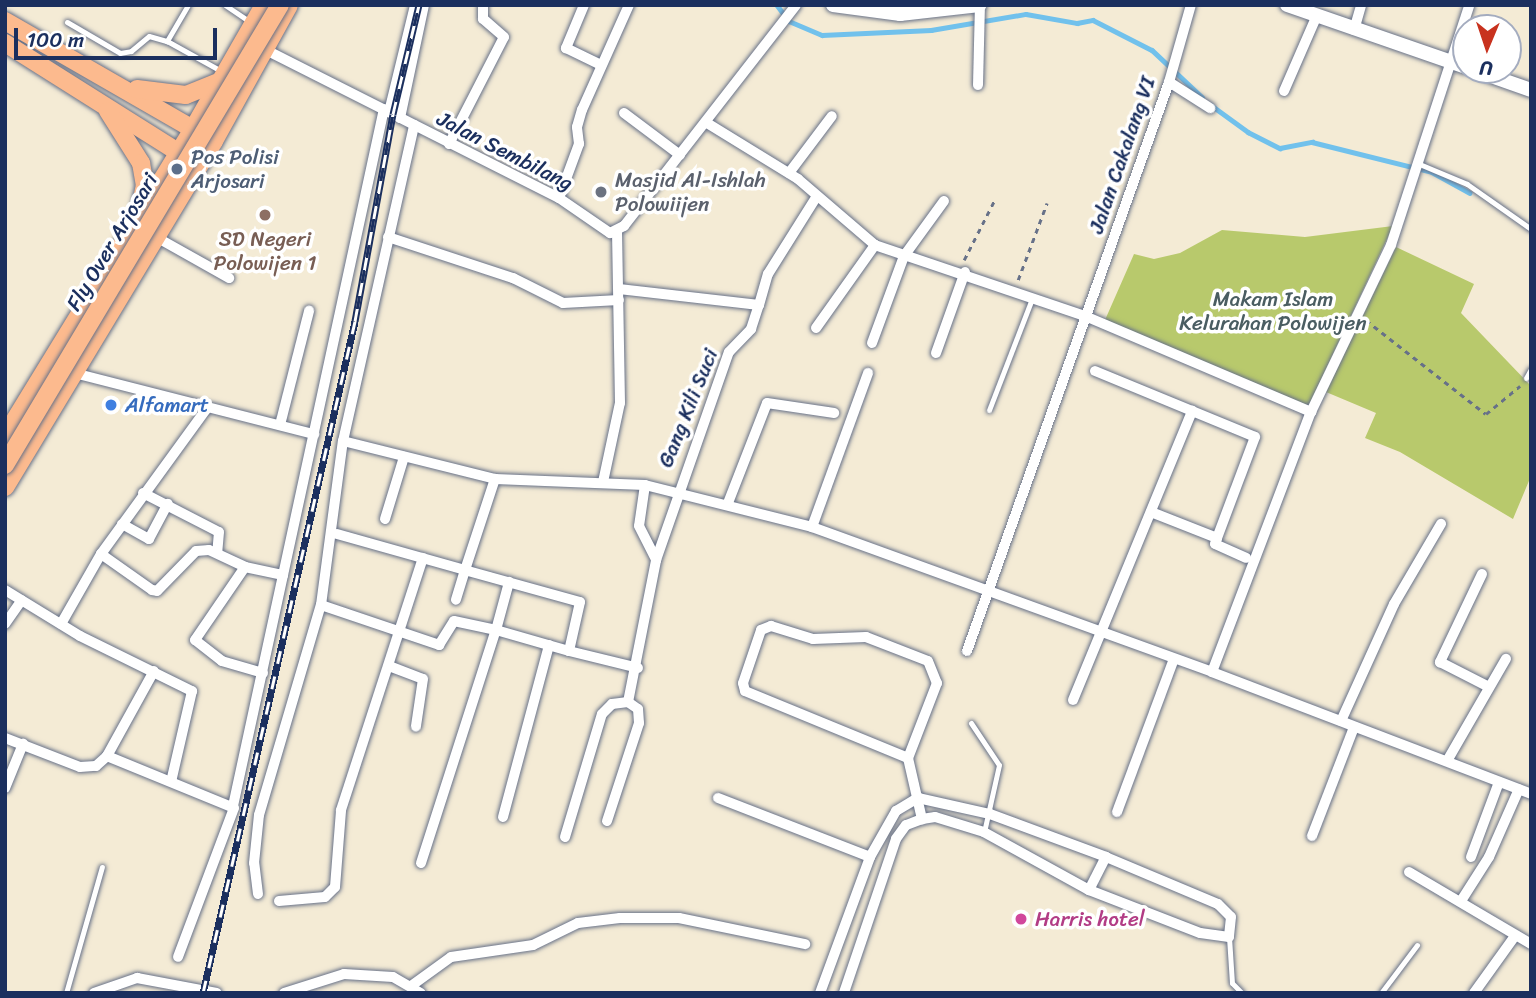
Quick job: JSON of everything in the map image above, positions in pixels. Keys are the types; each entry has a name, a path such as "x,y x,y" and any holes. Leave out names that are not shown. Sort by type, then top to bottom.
{"main road":[{"path":"5,436 193,129 264,5"},
{"name":"Fly Over Arjosari","path":"5,466 280,5"},
{"path":"5,486 200,165 289,5"},
{"path":"5,21 214,141"},
{"path":"5,43 200,165"},
{"path":"110,79 170,96 205,90 224,77"},
{"path":"101,102 141,163 144,192 136,222"}],"street":[{"path":"178,957 235,814 233,806 314,434 386,111 415,5"},
{"path":"400,118 424,5"},
{"path":"449,144 504,37 483,19 483,5"},
{"path":"584,5 566,48 601,65"},
{"path":"559,198 579,144 577,127 582,110 628,5"},
{"path":"833,5 900,14 980,13 978,85"},
{"name":"Jalan Cakalang VI","path":"967,651 986,592 1014,527 1030,465 1171,76 1191,5"},
{"path":"1287,5 1450,62"},
{"path":"1354,30 1362,5"},
{"path":"1212,671 1311,412 1391,245 1468,6 1478,5"},
{"path":"603,482 620,402 617,232 707,123 789,12"},
{"path":"1284,91 1317,15"},
{"name":"Jalan Sembilang","path":"264,49 559,198 603,230 617,232"},
{"path":"1171,76 1210,108"},
{"path":"1514,84 1531,90"},
{"path":"624,113 680,155"},
{"path":"789,173 832,116"},
{"path":"707,123 789,173 875,245 904,256 962,271 1031,301 1086,316 1311,412"},
{"path":"258,894 254,863 259,815 321,606 343,441 366,328 414,125"},
{"name":"Gang Kili Suci","path":"628,702 638,668 656,560 676,492 729,352 751,329 768,274 817,196"},
{"path":"872,343 904,256 944,201"},
{"path":"156,237 229,278"},
{"path":"388,237 513,278 563,303 619,295 759,305"},
{"path":"817,328 875,245"},
{"path":"936,353 962,271"},
{"path":"280,425 309,311"},
{"path":"1095,371 1256,440 1215,544 1246,558"},
{"path":"74,373 314,434"},
{"path":"812,527 868,373"},
{"path":"728,503 766,402 834,413"},
{"path":"61,624 122,524 207,408"},
{"path":"1073,700 1192,411"},
{"path":"343,441 495,479 645,485 728,503 812,527 986,592 1212,671 1531,794"},
{"path":"385,519 404,457"},
{"path":"456,600 495,479"},
{"path":"645,485 639,526 656,560"},
{"path":"143,493 219,532 217,553"},
{"path":"122,524 149,538 167,504"},
{"path":"1151,512 1217,538"},
{"path":"1341,721 1394,604 1441,524"},
{"path":"337,534 580,601 569,651"},
{"path":"102,554 147,588 157,591 196,551 217,553 245,566 284,575"},
{"path":"279,901 326,897 335,887 337,827 423,558"},
{"path":"245,566 195,640 222,660 263,673"},
{"path":"1482,574 1440,662 1489,687"},
{"path":"421,863 509,582"},
{"path":"5,590 61,624 192,693 171,782"},
{"path":"5,624 22,600"},
{"path":"321,606 439,645 454,621 638,668"},
{"path":"908,758 745,691 743,683 761,630 771,626 813,639 866,637 928,661 937,683 908,758 922,818"},
{"path":"503,817 549,645"},
{"path":"1117,812 1174,659"},
{"path":"1447,761 1506,659"},
{"path":"389,666 423,679 416,726"},
{"path":"5,738 85,768 96,766 107,756 154,671"},
{"path":"565,837 602,714 612,704 628,702 638,709 639,723 607,821"},
{"path":"1312,835 1354,727"},
{"path":"5,788 23,744"},
{"path":"107,756 233,806"},
{"path":"1471,857 1499,782"},
{"path":"1461,901 1489,857 1519,789"},
{"path":"820,993 870,857 896,811 918,797 990,814 1106,857 1227,908 1231,917 1229,937 1200,933 1089,890 984,832 935,817 922,818 906,825 896,839 844,993"},
{"path":"718,798 870,857"},
{"path":"1089,890 1106,857"},
{"path":"1409,873 1531,944"},
{"path":"284,993 344,974 393,977 416,990 451,957 533,944 578,923 620,918 679,918 805,944"},
{"path":"1474,993 1515,936"},
{"path":"94,993 137,978 217,993"}],"lane":[{"path":"167,41 188,5"},
{"path":"225,5 253,23"},
{"path":"67,22 120,53 131,51 149,36 167,41 224,77"},
{"path":"1415,168 1466,184 1531,229"},
{"path":"989,410 1031,301"},
{"path":"1526,378 1531,369"},
{"path":"971,723 999,765 984,832"},
{"path":"66,993 102,867"},
{"path":"1229,937 1232,983 1242,993"},
{"path":"1381,993 1417,945"}],"path":[{"path":"962,271 994,201"},
{"path":"1013,293 1047,203"},
{"path":"1358,314 1486,414 1526,378"}],"green space":[{"name":"Makam Islam Kelurahan Polowijen","path":"1393,226 1308,407 1105,320 1134,254 1154,259 1180,253 1222,230 1305,237"},
{"path":"1396,247 1474,284 1461,313 1531,386 1531,476 1513,519 1400,452 1365,438 1376,413 1326,392"}],"waterway":[{"path":"777,5 789,21 822,35 931,30 1026,14 1077,23 1093,20 1152,50 1202,97"},
{"path":"1211,105 1248,132 1280,148 1312,142 1432,172 1470,193"}],"railway":[{"path":"203,993 355,321 393,114 419,5"}],"place":[{"name":"Pos Polisi Arjosari","path":"177,169"},
{"name":"Masjid Al-Ishlah Polowiijen","path":"601,192"},
{"name":"SD Negeri Polowijen 1","path":"265,215"},
{"name":"Alfamart","path":"111,405"},
{"name":"Harris hotel","path":"1021,919"}]}
